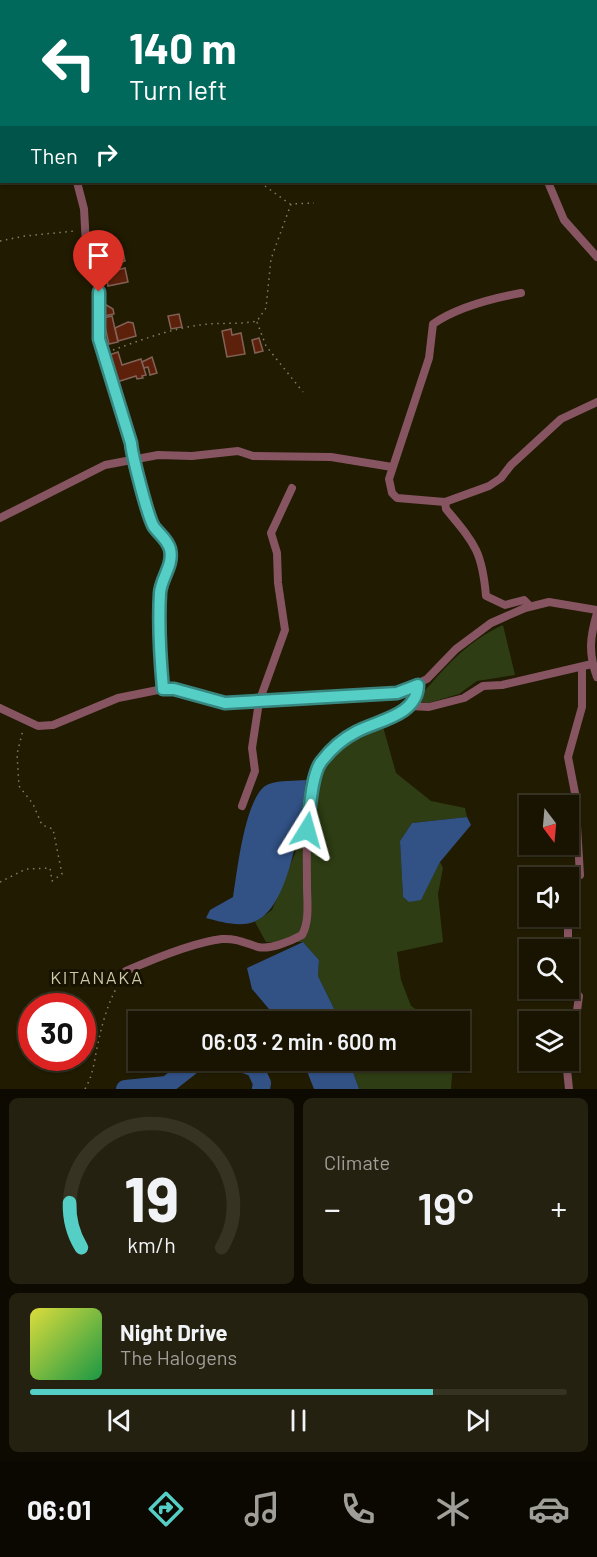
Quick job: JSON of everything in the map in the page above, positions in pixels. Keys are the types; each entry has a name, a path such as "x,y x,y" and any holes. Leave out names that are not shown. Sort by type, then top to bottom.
{"street":[{"path":"77,183 84,208 86,245 98,283 99,339 131,443 132,459 154,527 166,540 171,551 170,564 160,591 158,634 163,689"},
{"path":"548,183 564,220 597,257"},
{"path":"521,293 496,298 444,317 433,324 429,358 388,479 392,494 397,498 445,502 489,486 501,478 511,465 561,419 597,402"},
{"path":"0,518 105,465 158,455 192,456 238,451 253,456 331,457 392,467"},
{"path":"242,806 255,771 252,748 259,702 285,630 278,583 277,554 272,533 292,488"},
{"path":"445,502 446,509 476,546 484,567 486,596 505,605 524,600 530,606"},
{"path":"0,708 38,726 53,725 117,698 163,689 174,689 225,703 397,693 428,679 456,649 490,623 530,606 549,602 597,611 589,640 592,664 597,677"},
{"path":"410,706 429,707 464,698 483,686 502,685 592,664"},
{"path":"579,875 575,793 568,757 582,707 582,668"},
{"path":"126,971 153,958 220,939 238,939 266,947 302,935 307,918 307,830 320,764 339,742 410,706 418,695 418,685"},
{"path":"567,1071 569,1089"}],"path":[{"path":"266,186 291,204 314,203"},
{"path":"104,353 145,338 196,326 231,325 257,321 266,308 271,259 291,204"},
{"path":"0,241 85,230"},
{"path":"257,321 266,346 303,392"},
{"path":"0,882 26,869 50,868 52,881 62,874 52,829 42,825 33,804 19,786 17,754 25,721"},
{"path":"85,1089 95,1067 96,1050 111,996 126,971"}],"green space":[{"path":"503,625 515,675 477,681 459,694 428,703 416,701 466,648 477,639"},
{"path":"382,723 396,773 431,801 465,808 467,817 412,823 400,841 403,897 409,902 421,899 440,862 443,868 438,894 443,942 397,952 401,980 411,1006 419,1011 335,1011 318,976 319,960 303,942 266,942 255,922 272,910 296,851 306,780 349,736"},
{"path":"353,1071 452,1071 451,1089 359,1089"}],"water":[{"path":"306,780 297,836 286,879 268,912 256,921 244,924 231,924 206,918 210,910 233,897 248,817 261,790 273,783"},
{"path":"467,817 471,825 440,862 421,900 409,902 403,897 400,841 412,823"},
{"path":"303,942 319,960 318,976 335,1011 271,1011 252,989 247,968"},
{"path":"307,1071 353,1071 359,1089 314,1089"}],"building":[{"path":"123,252 125,261 115,264 113,254"},
{"path":"125,268 128,282 108,286 106,273"},
{"path":"103,303 113,309 114,314 104,316"},
{"path":"179,314 182,327 171,329 168,316"},
{"path":"112,316 118,342 109,344 103,318"},
{"path":"128,322 133,323 136,336 118,341 115,328"},
{"path":"231,329 232,335 241,333 245,354 227,357 222,331"},
{"path":"259,338 263,351 255,353 252,340"},
{"path":"118,352 122,365 141,359 146,375 142,376 143,378 137,379 136,376 117,382 109,355"},
{"path":"152,357 157,373 150,375 148,367 144,368 142,362"}],"waterway":[{"path":"125,1089 167,1085 185,1071"},
{"path":"256,1071 262,1083 261,1089"}],"district":[{"name":"KITANAKA","path":"97,977"}],"route":[{"path":"99,292 99,339 121,406 131,443 132,459 144,490 154,527 166,540 171,551 170,564 160,591 158,634 163,689 174,689 225,703 397,693 418,685 418,695 410,706 339,742 320,764 307,830"}]}
